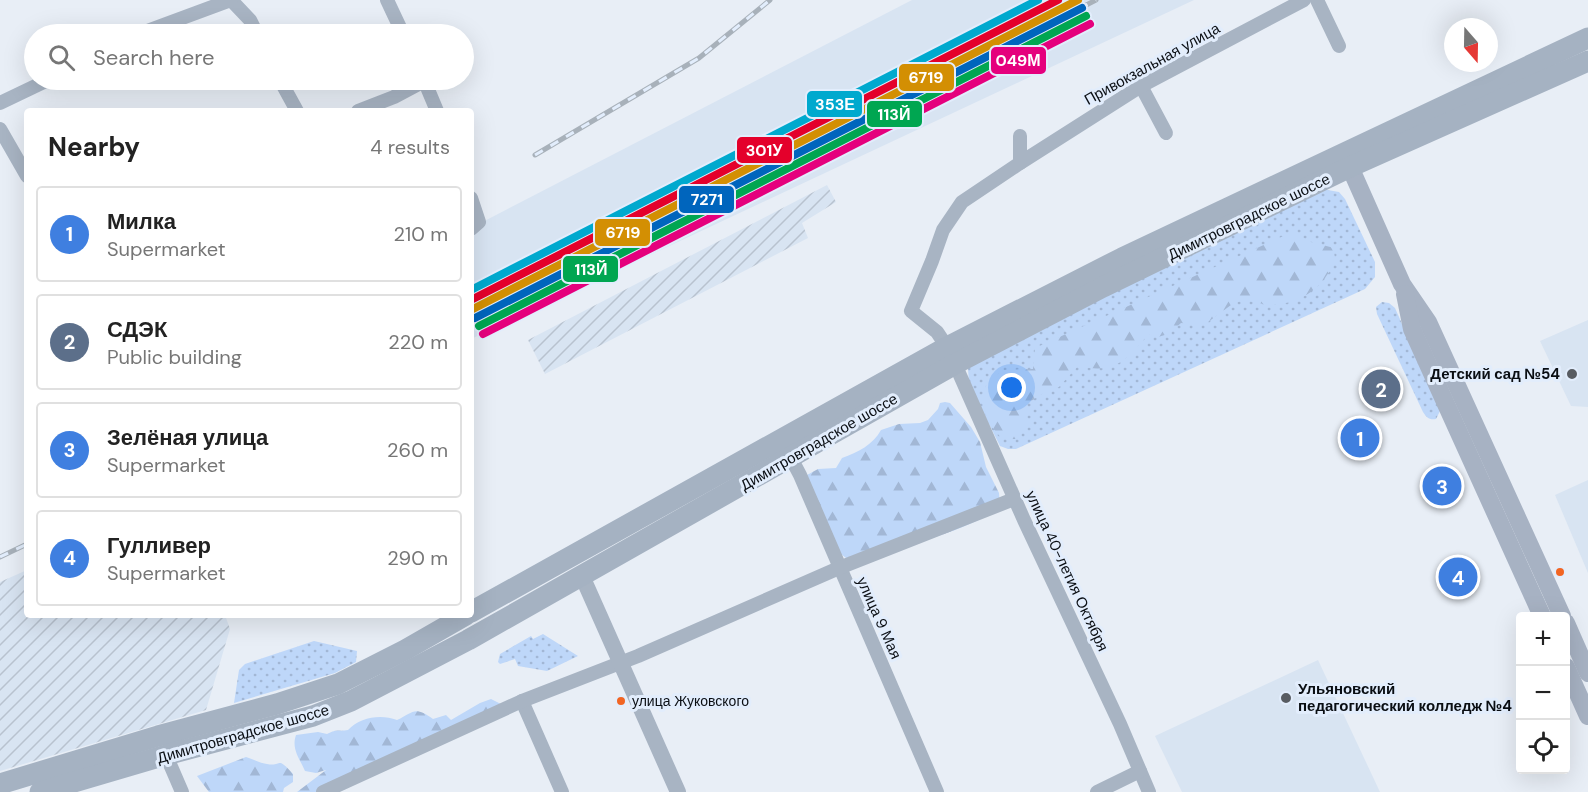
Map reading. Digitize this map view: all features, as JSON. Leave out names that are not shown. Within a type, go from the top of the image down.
[{"type":"highway","name":"Димитровградское шоссе","points":[[474,610],[946,348],[1104,287],[1588,38]]},
{"type":"highway","name":"Димитровградское шоссе","points":[[1347,160],[1588,61]]},
{"type":"highway","name":"Димитровградское шоссе","points":[[40,792],[166,755],[313,716],[334,709],[409,673],[790,458],[946,348]]},
{"type":"highway","points":[[572,556],[582,576]]},
{"type":"highway","name":"Димитровградское шоссе","points":[[0,784],[158,736],[277,704],[338,684],[461,618]]},
{"type":"main road","points":[[1347,160],[1402,284],[1428,322],[1560,612]]},
{"type":"main road","points":[[1402,284],[1412,329],[1540,612]]},
{"type":"main road","points":[[1570,633],[1588,673]]},
{"type":"main road","points":[[1570,676],[1588,714]]},
{"type":"street","points":[[166,24],[231,0],[252,24]]},
{"type":"street","points":[[387,0],[398,24]]},
{"type":"street","name":"Привокзальная улица","points":[[946,348],[911,311],[943,230],[962,202],[1113,102],[1304,0]]},
{"type":"street","points":[[1317,0],[1339,46]]},
{"type":"street","points":[[1141,86],[1166,133]]},
{"type":"street","points":[[0,103],[27,90]]},
{"type":"street","points":[[285,90],[295,108]]},
{"type":"street","points":[[366,108],[406,90]]},
{"type":"street","points":[[428,90],[436,108]]},
{"type":"street","points":[[0,129],[24,171]]},
{"type":"street","points":[[1020,135],[1020,163]]},
{"type":"street","points":[[474,207],[479,222],[474,226]]},
{"type":"street","name":"улица 40-летия Октября","points":[[946,348],[1120,724],[1149,792]]},
{"type":"street","name":"улица 9 Мая","points":[[790,458],[800,475],[937,792]]},
{"type":"street","points":[[323,792],[522,701],[621,663],[839,568],[1014,499]]},
{"type":"street","points":[[582,576],[678,792]]},
{"type":"street","points":[[522,701],[562,792]]},
{"type":"street","points":[[166,755],[182,792]]},
{"type":"street","points":[[1097,792],[1140,771]]},
{"type":"shaded area","points":[[912,0],[1194,0],[474,338],[474,226]]},
{"type":"shaded area","points":[[827,185],[836,202],[802,223],[808,238],[545,374],[528,340]]},
{"type":"shaded area","name":"Детский сад №54","points":[[1588,320],[1588,407],[1571,406],[1540,341]]},
{"type":"shaded area","points":[[1588,480],[1588,573],[1555,495]]},
{"type":"shaded area","points":[[24,571],[24,618],[226,618],[230,629],[206,710],[0,771],[0,582]]},
{"type":"shaded area","name":"Ульяновский педагогический колледж №4","points":[[1318,660],[1380,792],[1182,792],[1155,736]]},
{"type":"green space","points":[[1322,189],[1339,192],[1345,199],[1375,262],[1375,277],[1365,289],[1016,449],[1000,446],[969,384],[968,368],[974,362]]},
{"type":"green space","points":[[1288,234],[1296,234],[1311,242],[1334,248],[1333,266],[1309,294],[1278,304],[1256,303],[1245,299],[1231,305],[1204,325],[1181,323],[1168,334],[1158,337],[1151,334],[1147,336],[1132,353],[1118,364],[1101,368],[1078,366],[1059,387],[1040,395],[1027,404],[1026,426],[1016,439],[1002,439],[987,421],[982,396],[988,380],[1004,370],[1033,369],[1035,348]]},
{"type":"green space","points":[[1382,302],[1389,303],[1395,308],[1438,405],[1440,411],[1436,419],[1428,418],[1423,412],[1377,314],[1376,307]]},
{"type":"green space","points":[[940,403],[950,403],[971,427],[980,442],[986,467],[999,493],[1000,505],[973,523],[953,531],[851,562],[836,550],[807,475],[818,469],[836,468],[842,458],[874,440],[881,430],[899,424],[920,423],[928,420],[938,409]]},
{"type":"green space","points":[[543,634],[578,656],[547,671],[518,666],[515,659],[500,664],[498,662],[500,654],[531,636],[533,639]]},
{"type":"green space","points":[[314,641],[357,651],[356,662],[335,673],[234,703],[239,670],[245,664]]},
{"type":"green space","points":[[491,699],[501,704],[324,792],[297,792],[326,770],[316,773],[305,771],[295,749],[296,735],[318,732],[327,734],[348,730],[358,722],[371,718],[397,720],[417,711],[433,719],[446,715],[451,720]]},
{"type":"green space","points":[[246,757],[272,765],[282,763],[293,774],[293,782],[284,788],[283,792],[209,792],[197,776]]},
{"type":"railway","points":[[535,155],[699,58],[770,0]]},
{"type":"railway","points":[[474,319],[1096,0]]},
{"type":"railway","points":[[0,557],[24,545]]},
{"type":"transit line","name":"353Е","points":[[474,288],[1038,0]]},
{"type":"transit line","name":"301У","points":[[474,298],[1058,0]]},
{"type":"transit line","name":"6719","points":[[474,308],[1078,0]]},
{"type":"transit line","name":"7271","points":[[475,318],[1082,8]]},
{"type":"transit line","name":"113Й","points":[[479,326],[1086,16]]},
{"type":"transit line","name":"049М","points":[[483,334],[1090,24]]},
{"type":"place","name":"Детский сад №54","points":[[1572,374]]},
{"type":"place","name":"СДЭК","points":[[1381,389]]},
{"type":"place","name":"Милка","points":[[1360,438]]},
{"type":"place","name":"Зелёная улица","points":[[1442,486]]},
{"type":"place","name":"Гулливер","points":[[1458,577]]},
{"type":"place","name":"Ульяновский педагогический колледж №4","points":[[1286,698]]},
{"type":"place","name":"улица Жуковского","points":[[621,701]]}]
